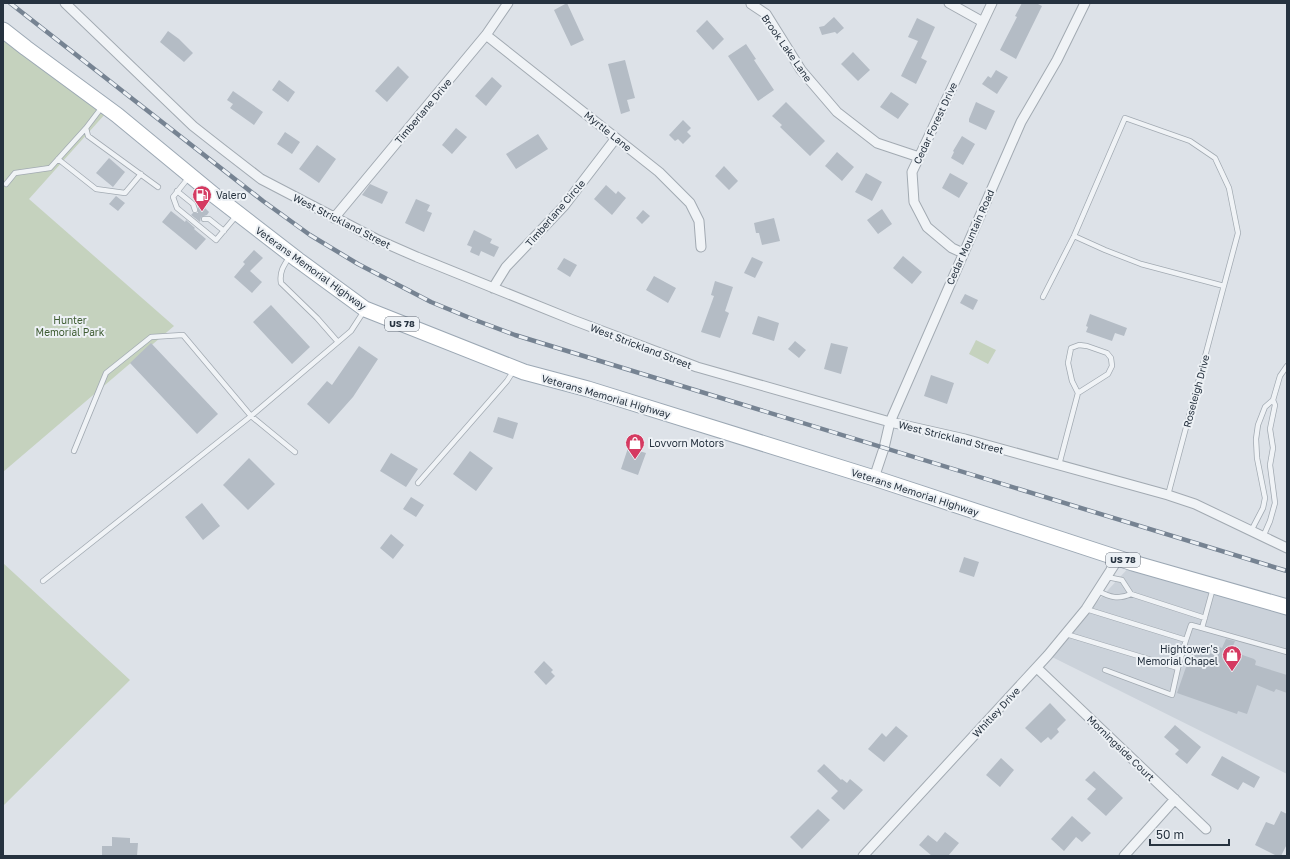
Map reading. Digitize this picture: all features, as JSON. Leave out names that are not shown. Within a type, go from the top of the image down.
[{"type":"main road","name":"Veterans Memorial Highway","points":[[3,30],[104,106],[291,255],[365,309],[515,369],[874,478],[1118,558],[1287,607]]},
{"type":"street","name":"West Strickland Street","points":[[65,3],[193,126],[221,148],[262,179],[376,239],[493,288],[696,367],[890,422],[966,439],[1168,495],[1195,504],[1287,548]]},
{"type":"street","name":"Timberlane Drive","points":[[334,218],[486,35],[508,3]]},
{"type":"street","points":[[949,3],[983,22]]},
{"type":"street","name":"Cedar Forest Drive","points":[[963,252],[952,248],[927,227],[914,202],[912,172],[992,3]]},
{"type":"street","name":"Cedar Mountain Road","points":[[874,478],[884,448],[890,422],[963,252],[1021,122],[1057,60],[1085,3]]},
{"type":"street","name":"Brook Lake Lane","points":[[751,4],[766,14],[801,70],[837,112],[877,143],[919,157]]},
{"type":"street","name":"Myrtle Lane","points":[[486,35],[659,172],[690,203],[699,221],[701,247]]},
{"type":"street","name":"Timberlane Circle","points":[[493,288],[506,268],[564,206],[616,138]]},
{"type":"street","name":"Whitley Drive","points":[[863,856],[1037,668],[1086,609],[1118,558]]},
{"type":"street","name":"Morningside Court","points":[[1037,668],[1206,829]]},
{"type":"street","points":[[1124,856],[1175,799]]},
{"type":"lane","points":[[6,184],[15,172],[50,168],[104,106]]},
{"type":"lane","name":"Roseleigh Drive","points":[[1074,236],[1125,118],[1190,141],[1215,158],[1229,188],[1238,233],[1168,495]]},
{"type":"lane","points":[[86,128],[88,136],[158,187]]},
{"type":"lane","points":[[58,159],[96,189],[125,193],[141,174]]},
{"type":"lane","points":[[190,176],[173,196],[177,208],[216,240],[238,214]]},
{"type":"lane","points":[[177,191],[193,204],[200,206]]},
{"type":"lane","points":[[193,204],[195,210]]},
{"type":"lane","points":[[208,214],[209,219]]},
{"type":"lane","points":[[204,218],[209,219],[224,231]]},
{"type":"lane","points":[[1043,297],[1074,236],[1142,264],[1224,286]]},
{"type":"lane","points":[[291,255],[283,266],[280,276],[281,283],[317,318],[338,342]]},
{"type":"lane","points":[[43,581],[251,416],[351,331],[365,309]]},
{"type":"lane","points":[[74,451],[106,373],[151,336],[183,335],[251,416],[295,452]]},
{"type":"lane","points":[[1059,466],[1078,393],[1072,381],[1068,364],[1071,348],[1079,345],[1087,346],[1107,353],[1111,358],[1112,366],[1108,374],[1078,393]]},
{"type":"lane","points":[[1251,531],[1263,508],[1264,498],[1257,458],[1256,439],[1258,425],[1265,408],[1273,400],[1280,376],[1287,366]]},
{"type":"lane","points":[[418,483],[515,369]]},
{"type":"lane","points":[[1263,537],[1270,521],[1275,503],[1270,466],[1273,448],[1270,429],[1275,405],[1273,400]]},
{"type":"lane","points":[[1107,577],[1122,580],[1131,594],[1205,618]]},
{"type":"lane","points":[[1202,628],[1214,586]]},
{"type":"lane","points":[[1098,591],[1116,599],[1124,598],[1131,594]]},
{"type":"lane","points":[[1086,609],[1186,640]]},
{"type":"lane","points":[[1105,670],[1172,695],[1178,668],[1191,625],[1287,652]]},
{"type":"lane","points":[[1066,634],[1178,668]]},
{"type":"shaded area","points":[[1133,563],[1287,607],[1287,774],[1048,655]]},
{"type":"green space","name":"Hunter Memorial Park","points":[[3,35],[106,113],[29,199],[174,326],[3,472]]},
{"type":"green space","points":[[976,340],[996,350],[988,364],[969,354]]},
{"type":"green space","points":[[3,563],[130,680],[3,806]]},
{"type":"building","points":[[567,3],[584,40],[571,46],[554,10]]},
{"type":"building","points":[[1022,3],[1036,3],[1042,6],[1016,59],[1000,50],[1017,17],[1015,16]]},
{"type":"building","points":[[834,17],[844,28],[837,34],[835,32],[822,35],[819,27],[824,26]]},
{"type":"building","points":[[917,18],[935,27],[921,58],[927,61],[916,84],[901,76],[918,41],[908,37]]},
{"type":"building","points":[[707,20],[724,39],[713,50],[696,31]]},
{"type":"building","points":[[168,31],[179,39],[193,53],[184,62],[160,42]]},
{"type":"building","points":[[746,44],[756,59],[754,60],[774,90],[758,101],[728,56]]},
{"type":"building","points":[[853,52],[870,70],[858,81],[841,64]]},
{"type":"building","points":[[625,60],[635,98],[627,100],[630,111],[621,114],[608,64]]},
{"type":"building","points":[[398,66],[409,77],[387,102],[375,91]]},
{"type":"building","points":[[996,70],[1008,77],[997,94],[982,84],[988,76],[991,78]]},
{"type":"building","points":[[492,77],[502,86],[486,106],[475,96]]},
{"type":"building","points":[[279,80],[295,92],[288,102],[272,90]]},
{"type":"building","points":[[233,91],[263,112],[254,125],[230,108],[233,104],[227,100]]},
{"type":"building","points":[[891,92],[909,104],[898,119],[880,107]]},
{"type":"building","points":[[786,102],[825,141],[810,156],[780,127],[782,125],[772,116]]},
{"type":"building","points":[[976,102],[995,111],[986,130],[969,122]]},
{"type":"building","points":[[683,120],[691,128],[687,132],[691,136],[683,144],[678,139],[675,141],[669,135]]},
{"type":"building","points":[[456,128],[467,137],[452,154],[442,145]]},
{"type":"building","points":[[285,132],[300,142],[292,154],[277,144]]},
{"type":"building","points":[[538,134],[548,149],[516,169],[506,154]]},
{"type":"building","points":[[962,136],[975,144],[963,165],[951,158],[954,152],[953,151]]},
{"type":"building","points":[[317,145],[336,159],[319,183],[299,169]]},
{"type":"building","points":[[837,152],[854,167],[842,181],[825,166]]},
{"type":"building","points":[[109,158],[125,172],[113,187],[96,173]]},
{"type":"building","points":[[724,166],[738,181],[729,190],[715,176]]},
{"type":"building","points":[[866,173],[882,182],[872,201],[855,192]]},
{"type":"building","points":[[950,173],[968,183],[959,198],[942,188]]},
{"type":"building","points":[[370,184],[388,192],[382,204],[362,195]]},
{"type":"building","points":[[606,185],[616,194],[618,191],[626,198],[612,215],[594,199]]},
{"type":"building","points":[[116,196],[125,203],[118,211],[109,204]]},
{"type":"building","points":[[416,199],[430,205],[427,211],[432,213],[424,232],[405,223]]},
{"type":"building","name":"Valero","points":[[201,204],[209,212],[207,215],[201,217],[200,222],[191,215],[193,213],[198,213],[198,207]]},
{"type":"building","points":[[882,209],[892,224],[878,234],[867,220]]},
{"type":"building","points":[[643,210],[650,216],[642,224],[636,218]]},
{"type":"building","points":[[171,211],[185,222],[186,220],[206,239],[196,250],[162,222]]},
{"type":"building","points":[[774,218],[780,241],[762,245],[759,233],[756,233],[754,223]]},
{"type":"building","points":[[474,230],[492,239],[490,243],[499,247],[494,257],[481,251],[479,256],[470,252],[472,247],[467,245]]},
{"type":"building","points":[[254,250],[263,258],[250,271],[262,282],[252,293],[234,277],[245,264],[243,262]]},
{"type":"building","points":[[903,256],[922,272],[912,284],[893,268]]},
{"type":"building","points":[[752,257],[763,262],[755,278],[744,273]]},
{"type":"building","points":[[564,258],[577,265],[570,277],[557,269]]},
{"type":"building","points":[[654,276],[676,288],[668,303],[646,290]]},
{"type":"building","points":[[715,281],[733,287],[725,311],[729,313],[720,338],[701,332],[714,296],[711,295]]},
{"type":"building","points":[[965,294],[978,300],[973,310],[960,303]]},
{"type":"building","points":[[271,305],[310,347],[292,364],[253,322]]},
{"type":"building","points":[[1090,314],[1127,328],[1124,336],[1115,333],[1112,341],[1086,332],[1088,327],[1086,326]]},
{"type":"building","points":[[758,316],[779,323],[774,341],[752,334]]},
{"type":"building","points":[[795,341],[806,350],[799,358],[788,349]]},
{"type":"building","points":[[151,343],[218,414],[197,434],[130,363]]},
{"type":"building","points":[[831,343],[848,347],[841,374],[824,369]]},
{"type":"building","points":[[359,346],[378,359],[353,397],[329,424],[307,404],[327,381],[332,385]]},
{"type":"building","points":[[931,375],[954,383],[947,404],[924,396]]},
{"type":"building","points":[[498,417],[518,423],[513,439],[493,432]]},
{"type":"building","points":[[628,448],[646,453],[638,475],[621,469]]},
{"type":"building","points":[[470,451],[493,468],[476,491],[453,474]]},
{"type":"building","points":[[391,453],[418,469],[406,487],[380,471]]},
{"type":"building","points":[[249,458],[275,484],[248,510],[223,485]]},
{"type":"building","points":[[411,497],[424,505],[416,517],[403,509]]},
{"type":"building","points":[[202,503],[220,526],[203,540],[185,517]]},
{"type":"building","points":[[391,534],[404,545],[393,559],[380,548]]},
{"type":"building","points":[[964,557],[979,562],[974,577],[959,572]]},
{"type":"building","points":[[1226,639],[1235,641],[1231,651],[1254,659],[1256,661],[1255,665],[1287,675],[1287,693],[1276,689],[1274,692],[1257,685],[1247,714],[1238,711],[1237,714],[1177,693],[1193,647],[1212,654],[1215,645],[1222,648]]},
{"type":"building","points":[[544,661],[553,670],[551,672],[555,676],[546,685],[534,672]]},
{"type":"building","points":[[1050,703],[1066,720],[1057,729],[1059,732],[1051,740],[1048,737],[1041,743],[1025,728]]},
{"type":"building","points":[[1175,725],[1201,747],[1187,764],[1175,754],[1179,750],[1164,737]]},
{"type":"building","points":[[896,726],[908,736],[884,762],[868,749],[882,733],[886,737]]},
{"type":"building","points":[[1222,756],[1260,777],[1254,788],[1243,782],[1238,790],[1211,775]]},
{"type":"building","points":[[1001,758],[1014,770],[1000,787],[986,775]]},
{"type":"building","points":[[824,764],[841,780],[842,779],[847,783],[850,779],[863,790],[844,810],[831,798],[838,791],[817,771]]},
{"type":"building","points":[[1094,771],[1123,798],[1106,816],[1087,799],[1096,789],[1085,780]]},
{"type":"building","points":[[818,809],[830,820],[802,849],[790,837]]},
{"type":"building","points":[[1281,811],[1287,814],[1287,844],[1281,856],[1277,856],[1255,845],[1266,822],[1274,825]]},
{"type":"building","points":[[1072,816],[1091,833],[1082,842],[1076,837],[1064,851],[1051,839]]},
{"type":"building","points":[[945,832],[959,843],[948,856],[932,856],[919,845],[928,835],[937,842]]},
{"type":"building","points":[[112,837],[130,838],[130,843],[138,843],[137,856],[102,856],[102,846],[112,846]]},
{"type":"railway","points":[[10,3],[263,201],[310,235],[358,264],[431,302],[515,335],[1287,571]]},
{"type":"place","name":"Valero","points":[[202,212]]},
{"type":"place","name":"Lovvorn Motors","points":[[635,460]]},
{"type":"place","name":"Hightower's Memorial Chapel","points":[[1232,672]]}]
